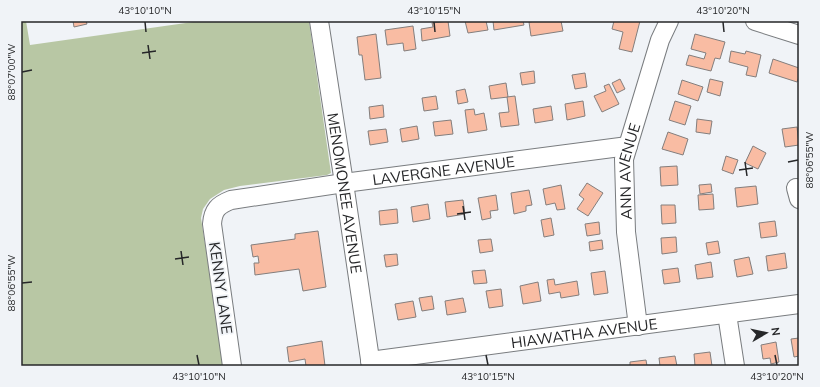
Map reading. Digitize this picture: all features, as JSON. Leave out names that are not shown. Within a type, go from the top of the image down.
[{"type":"street","name":"MENOMONEE AVENUE","points":[[318,21],[344,183],[370,363]]},
{"type":"street","name":"ANN AVENUE","points":[[638,326],[626,232],[624,159],[660,40],[668,21]]},
{"type":"street","points":[[755,21],[799,35]]},
{"type":"street","name":"LAVERGNE AVENUE","points":[[215,210],[221,203],[231,200],[344,183],[628,146]]},
{"type":"street","name":"KENNY LANE","points":[[215,210],[212,216],[212,224],[232,366]]},
{"type":"street","name":"HIAWATHA AVENUE","points":[[370,363],[799,304]]},
{"type":"street","points":[[727,314],[735,366]]},
{"type":"green space","points":[[21,21],[26,21],[30,45],[200,21],[309,21],[331,173],[327,175],[240,186],[224,190],[210,199],[203,209],[201,218],[224,366],[21,366]]},
{"type":"building","points":[[73,21],[86,21],[87,24],[74,27]]},
{"type":"building","points":[[448,21],[450,36],[422,41],[421,29],[433,27],[432,23]]},
{"type":"building","points":[[465,21],[486,21],[488,30],[468,33]]},
{"type":"building","points":[[493,21],[523,21],[524,25],[494,30]]},
{"type":"building","points":[[561,21],[563,31],[531,36],[529,22]]},
{"type":"building","points":[[614,21],[640,21],[632,52],[619,49],[623,32],[612,29]]},
{"type":"building","points":[[413,26],[416,49],[404,51],[403,43],[387,45],[385,30]]},
{"type":"building","points":[[376,34],[381,78],[365,80],[362,55],[359,55],[357,37]]},
{"type":"building","points":[[695,34],[725,42],[720,59],[715,58],[711,71],[686,65],[689,55],[704,59],[706,53],[691,49]]},
{"type":"building","points":[[731,51],[745,54],[746,51],[761,55],[756,77],[746,75],[748,67],[729,62]]},
{"type":"building","points":[[773,59],[799,68],[799,77],[797,82],[769,73]]},
{"type":"building","points":[[534,71],[535,83],[522,85],[520,73]]},
{"type":"building","points":[[585,73],[587,87],[575,89],[572,75]]},
{"type":"building","points":[[620,79],[625,89],[617,93],[612,83]]},
{"type":"building","points":[[710,79],[723,82],[720,96],[707,92]]},
{"type":"building","points":[[682,80],[703,87],[698,101],[678,94]]},
{"type":"building","points":[[506,83],[508,97],[491,99],[489,86]]},
{"type":"building","points":[[609,84],[619,104],[602,112],[594,96],[606,91],[604,86]]},
{"type":"building","points":[[465,89],[468,102],[458,104],[456,91]]},
{"type":"building","points":[[436,96],[438,109],[424,111],[422,98]]},
{"type":"building","points":[[515,96],[519,125],[501,127],[499,113],[509,112],[507,97]]},
{"type":"building","points":[[583,101],[585,116],[567,120],[565,104]]},
{"type":"building","points":[[675,101],[691,106],[685,125],[669,120]]},
{"type":"building","points":[[383,105],[384,117],[370,119],[369,107]]},
{"type":"building","points":[[551,106],[553,120],[535,123],[533,109]]},
{"type":"building","points":[[474,109],[475,115],[484,113],[487,130],[468,133],[465,110]]},
{"type":"building","points":[[697,119],[712,121],[710,134],[696,132]]},
{"type":"building","points":[[451,120],[453,134],[435,136],[433,122]]},
{"type":"building","points":[[417,126],[419,139],[402,142],[400,129]]},
{"type":"building","points":[[797,127],[799,145],[785,147],[782,129]]},
{"type":"building","points":[[386,129],[388,142],[370,145],[368,131]]},
{"type":"building","points":[[668,132],[688,139],[683,155],[662,149]]},
{"type":"building","points":[[753,146],[766,153],[758,169],[745,163]]},
{"type":"building","points":[[726,156],[738,160],[733,174],[722,170]]},
{"type":"building","points":[[677,166],[678,185],[661,186],[660,167]]},
{"type":"building","points":[[587,183],[603,193],[588,216],[577,209],[584,199],[579,195]]},
{"type":"building","points":[[711,184],[712,192],[700,194],[699,185]]},
{"type":"building","points":[[561,185],[565,209],[557,210],[555,203],[546,205],[543,189]]},
{"type":"building","points":[[756,186],[758,204],[737,207],[735,188]]},
{"type":"building","points":[[529,190],[532,205],[526,206],[526,211],[514,214],[511,193]]},
{"type":"building","points":[[713,194],[714,209],[699,210],[698,195]]},
{"type":"building","points":[[496,195],[498,210],[490,211],[491,218],[482,220],[478,198]]},
{"type":"building","points":[[463,200],[465,214],[447,217],[445,202]]},
{"type":"building","points":[[428,204],[430,219],[413,222],[411,207]]},
{"type":"building","points":[[661,205],[675,205],[676,223],[662,224]]},
{"type":"building","points":[[397,209],[398,223],[380,225],[379,211]]},
{"type":"building","points":[[551,218],[554,235],[544,237],[541,220]]},
{"type":"building","points":[[775,221],[777,236],[761,238],[759,223]]},
{"type":"building","points":[[599,222],[600,234],[587,236],[585,224]]},
{"type":"building","points":[[318,231],[326,287],[303,291],[299,269],[255,275],[254,263],[259,263],[258,256],[253,257],[251,245],[295,239],[295,234]]},
{"type":"building","points":[[676,237],[677,252],[662,254],[661,238]]},
{"type":"building","points":[[491,239],[493,251],[480,253],[478,240]]},
{"type":"building","points":[[602,240],[603,249],[590,251],[589,242]]},
{"type":"building","points":[[718,241],[720,253],[708,255],[706,243]]},
{"type":"building","points":[[785,253],[787,268],[768,271],[766,256]]},
{"type":"building","points":[[397,254],[398,265],[386,267],[384,255]]},
{"type":"building","points":[[749,257],[753,274],[737,277],[734,260]]},
{"type":"building","points":[[711,262],[713,277],[697,279],[695,265]]},
{"type":"building","points":[[678,268],[680,282],[664,284],[662,270]]},
{"type":"building","points":[[485,270],[487,283],[474,284],[472,271]]},
{"type":"building","points":[[605,271],[608,293],[594,295],[591,273]]},
{"type":"building","points":[[554,279],[555,285],[577,281],[579,295],[561,298],[560,292],[549,294],[547,280]]},
{"type":"building","points":[[538,282],[541,301],[523,304],[520,286]]},
{"type":"building","points":[[501,289],[503,306],[489,308],[486,291]]},
{"type":"building","points":[[432,296],[434,309],[422,311],[419,298]]},
{"type":"building","points":[[463,298],[466,312],[447,315],[445,301]]},
{"type":"building","points":[[413,301],[416,317],[398,320],[395,304]]},
{"type":"building","points":[[799,338],[799,356],[794,357],[791,339]]},
{"type":"building","points":[[322,341],[325,366],[306,366],[305,359],[289,362],[287,347]]},
{"type":"building","points":[[776,342],[779,362],[771,364],[770,358],[763,359],[761,345]]},
{"type":"building","points":[[710,352],[712,366],[695,366],[694,354]]},
{"type":"building","points":[[675,356],[677,366],[660,366],[659,358]]},
{"type":"building","points":[[646,360],[647,366],[630,366],[630,362]]}]
